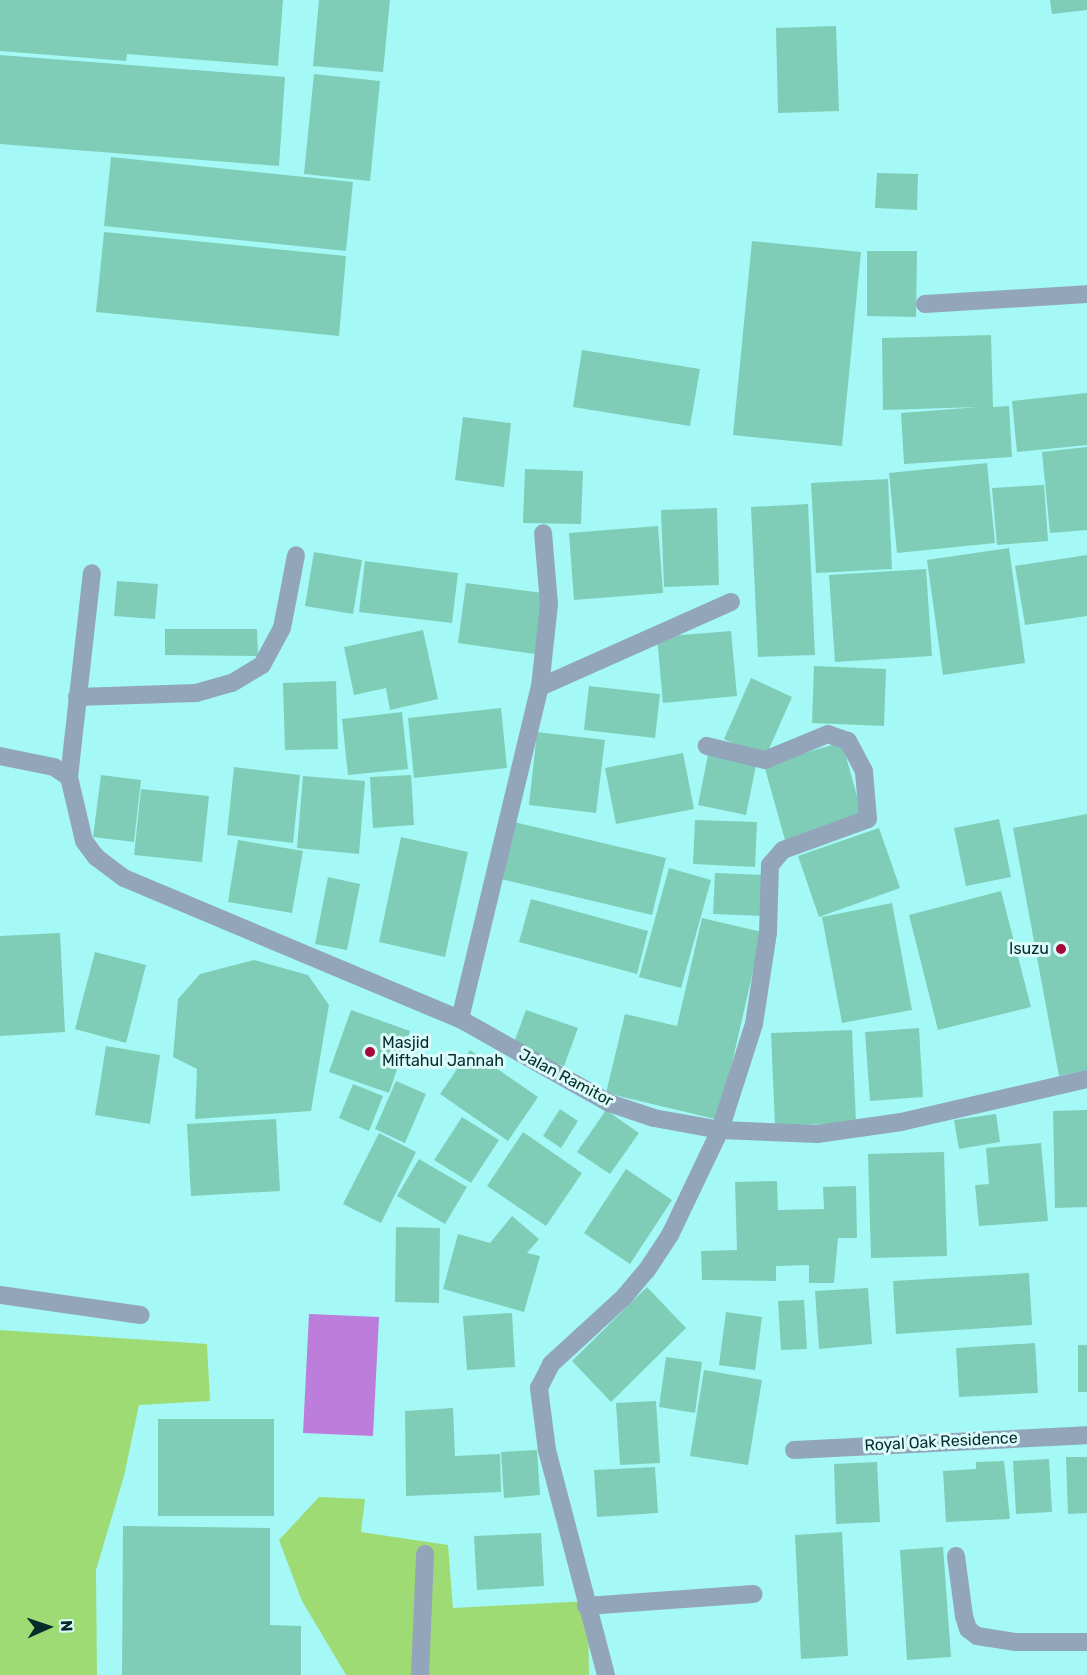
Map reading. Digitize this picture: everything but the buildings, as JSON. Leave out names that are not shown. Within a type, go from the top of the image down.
[{"type":"street","points":[[925,304],[1087,294]]},
{"type":"street","points":[[460,1019],[540,687],[549,604],[543,533]]},
{"type":"street","points":[[77,697],[196,693],[232,683],[262,665],[282,628],[296,555]]},
{"type":"street","name":"Jalan Ramitor","points":[[92,573],[69,777],[84,841],[96,857],[124,879],[460,1019],[609,1103],[654,1118],[720,1130],[781,1135],[854,1130],[1087,1079]]},
{"type":"street","points":[[540,687],[731,602]]},
{"type":"street","points":[[606,1675],[586,1606],[540,1420],[539,1388],[551,1364],[617,1304],[647,1270],[670,1235],[720,1130],[754,1024],[768,933],[770,865],[783,850],[868,819],[864,771],[848,741],[828,734],[765,760],[707,746]]},
{"type":"street","points":[[0,756],[54,767],[69,777]]},
{"type":"street","points":[[0,1295],[141,1315]]},
{"type":"street","name":"Royal Oak Residence","points":[[794,1450],[1087,1435]]},
{"type":"street","points":[[420,1675],[424,1554]]},
{"type":"street","points":[[956,1556],[964,1616],[968,1629],[977,1636],[1015,1642],[1087,1642]]},
{"type":"street","points":[[586,1606],[754,1594]]},
{"type":"green space","points":[[0,1330],[207,1344],[210,1401],[139,1405],[124,1476],[96,1570],[97,1675],[0,1675]]},
{"type":"green space","points":[[319,1497],[365,1499],[361,1532],[448,1545],[453,1608],[588,1601],[589,1675],[346,1675],[302,1601],[279,1540]]},
{"type":"shaded area","points":[[309,1314],[379,1317],[373,1436],[303,1433]]},
{"type":"place","name":"Isuzu","points":[[1061,949]]},
{"type":"place","name":"Masjid Miftahul Jannah","points":[[370,1052]]}]
